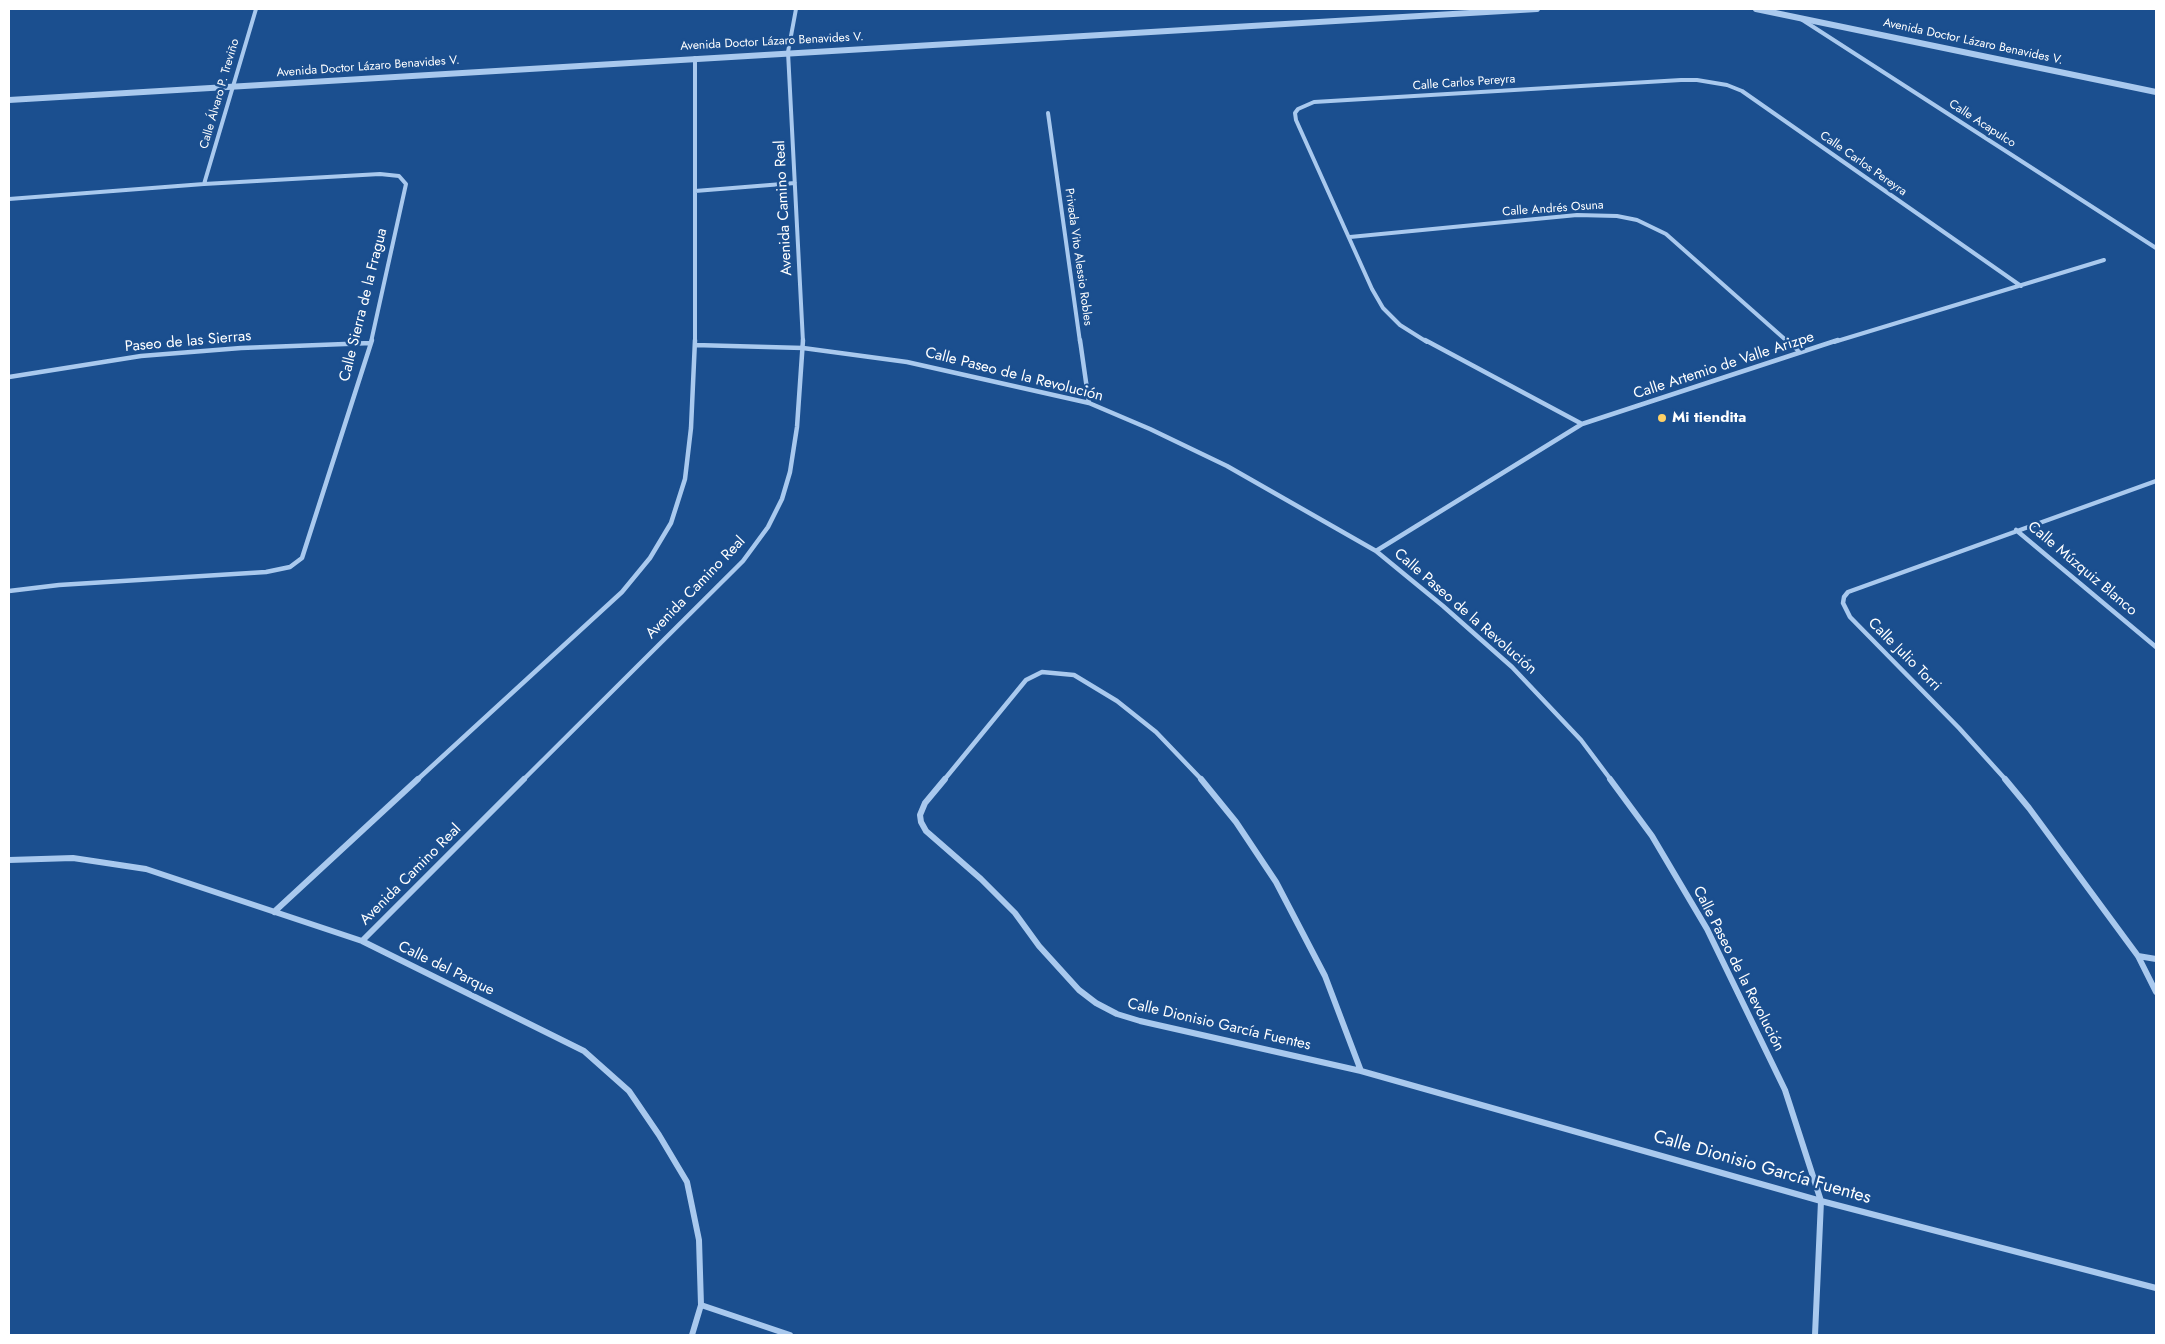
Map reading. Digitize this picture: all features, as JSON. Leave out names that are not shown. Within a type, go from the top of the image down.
[{"type":"street","name":"Calle Álvaro P. Treviño","points":[[204,184],[256,9]]},
{"type":"street","name":"Avenida Camino Real","points":[[362,941],[744,561],[768,527],[782,499],[790,472],[797,427],[803,348],[788,52],[796,9]]},
{"type":"street","name":"Avenida Doctor Lázaro Benavides V.","points":[[9,100],[788,52],[1537,9]]},
{"type":"street","name":"Avenida Doctor Lázaro Benavides V.","points":[[1756,9],[2156,92]]},
{"type":"street","name":"Calle Acapulco","points":[[1796,16],[2156,248]]},
{"type":"street","points":[[274,912],[622,592],[650,558],[671,522],[685,479],[691,428],[695,345],[695,58]]},
{"type":"street","name":"Calle Carlos Pereyra","points":[[1582,424],[1422,339],[1400,324],[1383,308],[1372,289],[1350,236],[1296,120],[1295,113],[1304,104],[1697,80],[1727,85],[1742,91],[2021,286]]},
{"type":"street","name":"Privada Vito Alessio Robles","points":[[1048,113],[1089,403]]},
{"type":"street","name":"Calle Sierra de la Fragua","points":[[9,199],[204,184],[380,174],[399,176],[406,184],[371,343],[305,553],[297,564],[280,571],[59,585],[9,591]]},
{"type":"street","points":[[695,191],[795,183]]},
{"type":"street","name":"Calle Andrés Osuna","points":[[1350,236],[1577,215],[1618,216],[1637,220],[1666,234],[1800,352]]},
{"type":"street","name":"Calle Artemio de Valle Arizpe","points":[[1376,551],[1582,424],[1800,352],[2104,260]]},
{"type":"street","name":"Paseo de las Sierras","points":[[9,377],[141,356],[241,348],[371,343]]},
{"type":"street","name":"Calle Paseo de la Revolución","points":[[695,345],[803,348],[907,362],[1089,403],[1150,429],[1227,466],[1376,551],[1443,606],[1512,667],[1581,740],[1652,836],[1708,929],[1785,1090],[1821,1201],[1815,1335]]},
{"type":"street","name":"Calle Julio Torri","points":[[2156,481],[1848,592],[1844,597],[1845,609],[1850,617],[1996,768],[2029,808],[2138,956],[2156,992]]},
{"type":"street","name":"Calle Múzquiz Blanco","points":[[2016,530],[2156,647]]},
{"type":"street","name":"Calle Dionisio García Fuentes","points":[[1361,1070],[1325,976],[1276,882],[1236,822],[1189,765],[1156,732],[1118,701],[1074,675],[1042,672],[1026,680],[925,803],[920,815],[921,822],[926,831],[981,879],[1008,906],[1039,946],[1079,990],[1096,1003],[1117,1014],[1140,1021],[1361,1070],[1821,1201],[2156,1288]]},
{"type":"street","name":"Calle del Parque","points":[[9,860],[73,858],[146,869],[362,941],[584,1051],[629,1091],[660,1135],[687,1182],[699,1240],[701,1305],[692,1335]]},
{"type":"street","points":[[2138,956],[2156,959]]},
{"type":"street","points":[[701,1305],[790,1335]]},
{"type":"place","name":"Mi tiendita","points":[[1662,418]]}]
